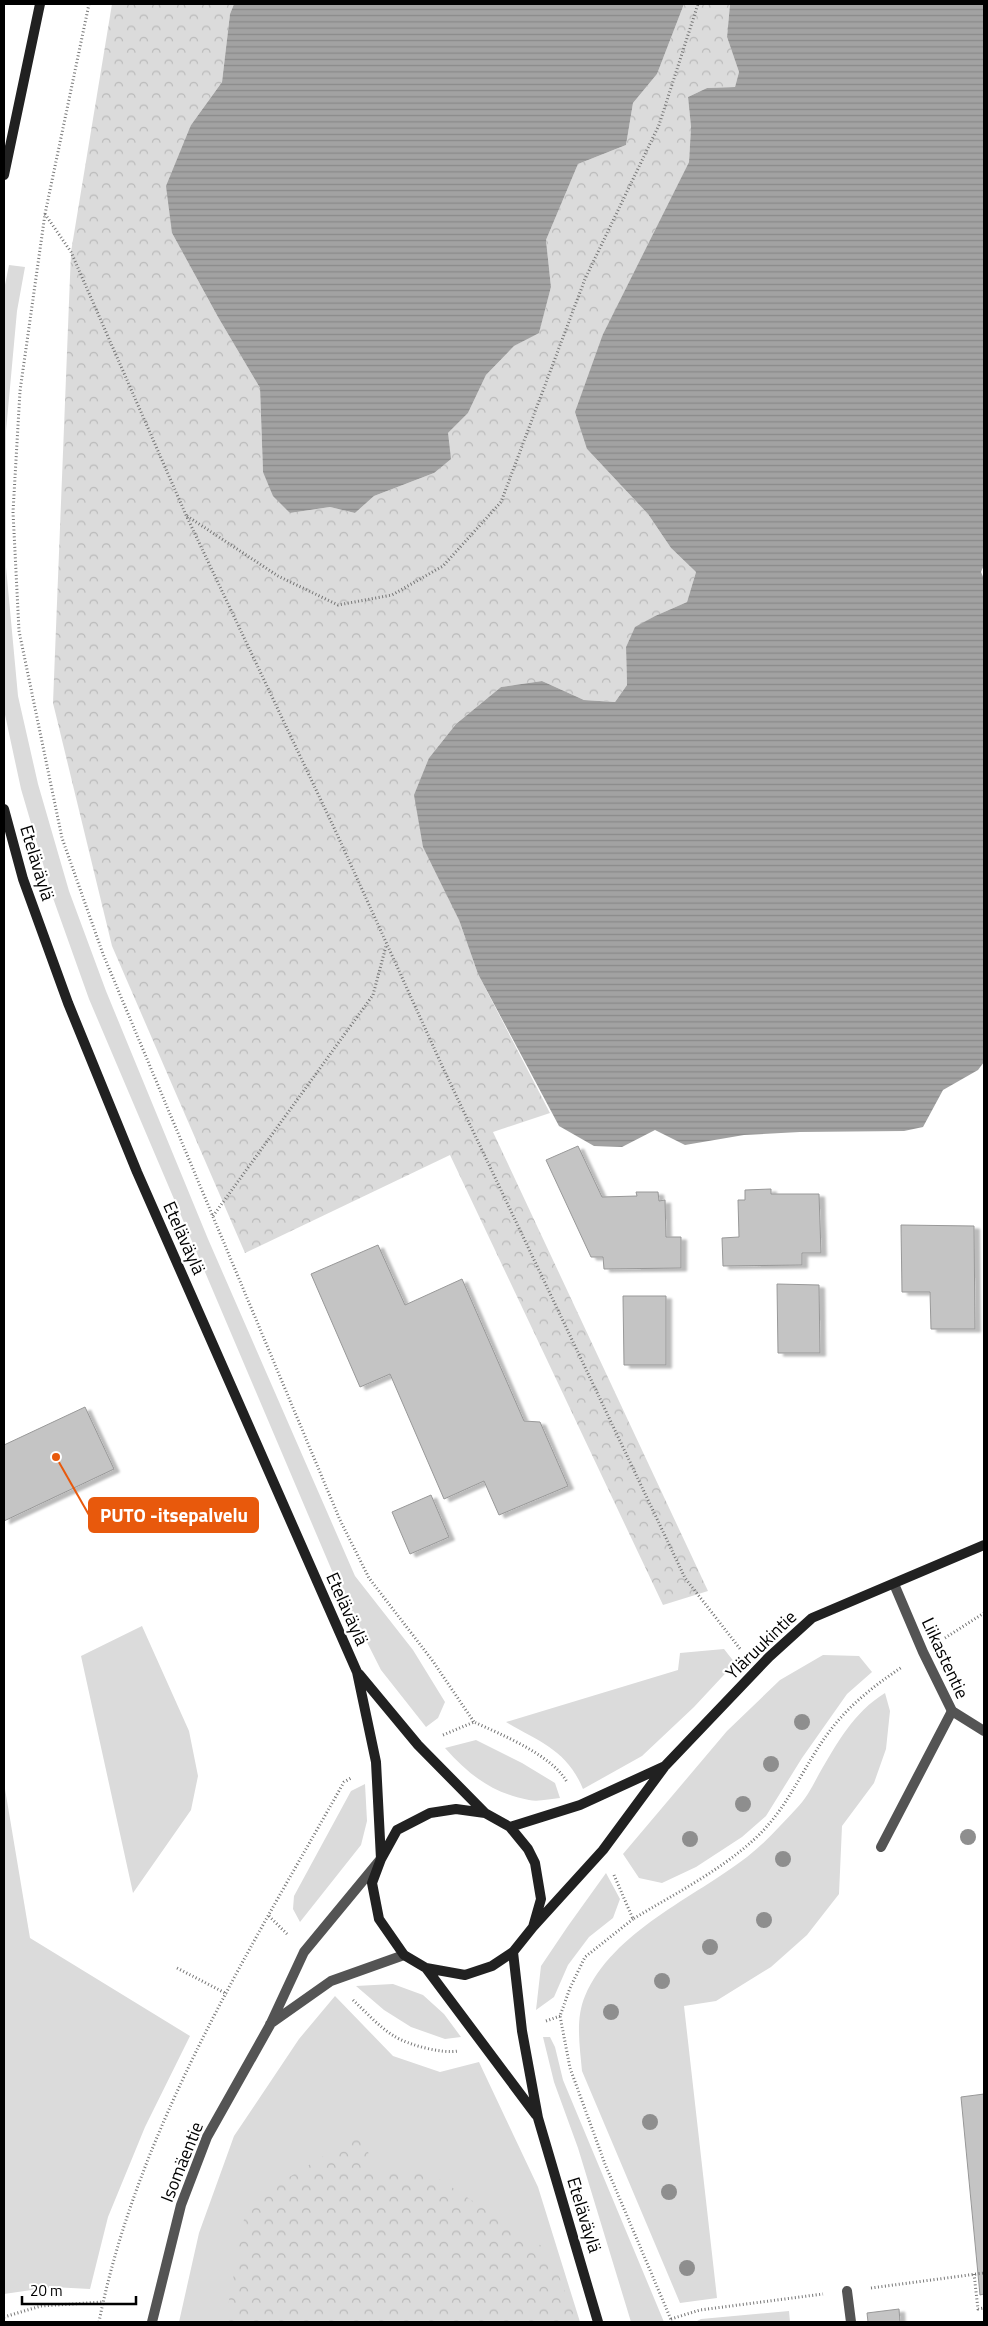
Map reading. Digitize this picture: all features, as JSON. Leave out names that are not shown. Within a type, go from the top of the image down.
[{"type":"main road","points":[[4,175],[40,4]]},
{"type":"main road","name":"Eteläväylä","points":[[4,809],[23,879],[68,1003],[137,1172],[357,1672],[376,1762],[381,1859]]},
{"type":"main road","name":"Yläruukintie","points":[[533,1927],[603,1850],[666,1766],[756,1670],[812,1618],[984,1545]]},
{"type":"main road","name":"Eteläväylä","points":[[357,1672],[418,1745],[485,1814]]},
{"type":"main road","name":"Yläruukintie","points":[[510,1827],[580,1806],[666,1766]]},
{"type":"main road","points":[[456,1809],[485,1814],[510,1827],[528,1849],[535,1863],[541,1899],[533,1927],[513,1952],[492,1966],[465,1975],[426,1968],[404,1955],[380,1919],[372,1883],[381,1859],[397,1830],[430,1814],[456,1809]]},
{"type":"main road","name":"Eteläväylä","points":[[513,1952],[522,2031],[538,2118],[598,2322]]},
{"type":"main road","name":"Eteläväylä","points":[[426,1968],[538,2118]]},
{"type":"street","name":"Liikastentie","points":[[894,1584],[923,1652],[952,1711],[984,1731]]},
{"type":"street","points":[[881,1847],[952,1711]]},
{"type":"street","name":"Isomäentie","points":[[152,2322],[181,2205],[207,2137],[270,2025],[304,1952],[381,1859]]},
{"type":"street","name":"Isomäentie","points":[[270,2025],[331,1981],[404,1955]]},
{"type":"street","points":[[847,2291],[851,2322]]},
{"type":"path","points":[[89,4],[45,214],[20,400],[13,512],[19,631],[62,838],[103,954],[340,1520],[369,1578],[432,1660],[474,1722],[507,1737],[540,1757],[563,1776],[580,1806]]},
{"type":"path","points":[[186,515],[278,576],[338,605],[392,595],[442,566],[501,502],[585,279],[659,125],[698,4]]},
{"type":"path","points":[[45,214],[71,252],[186,515],[336,832],[386,946],[685,1578],[756,1670]]},
{"type":"path","points":[[213,1216],[373,995],[386,946]]},
{"type":"path","points":[[672,2322],[605,2164],[570,2068],[560,2016],[570,1988],[585,1957],[633,1919],[727,1860],[750,1843],[768,1825],[788,1800],[829,1732],[867,1691],[923,1652],[984,1615]]},
{"type":"path","points":[[418,1745],[474,1722]]},
{"type":"path","points":[[99,2322],[130,2207],[189,2064],[344,1782],[376,1762]]},
{"type":"path","points":[[603,1850],[633,1919]]},
{"type":"path","points":[[269,1916],[304,1952]]},
{"type":"path","points":[[177,1968],[227,1994]]},
{"type":"path","points":[[331,1981],[395,2037],[422,2047],[450,2053],[484,2046]]},
{"type":"path","points":[[522,2031],[560,2016]]},
{"type":"path","points":[[984,2273],[974,2274],[978,2309],[984,2308]]},
{"type":"path","points":[[4,2317],[41,2306],[103,2302]]},
{"type":"green space","points":[[112,4],[234,4],[230,14],[222,82],[191,125],[172,233],[260,388],[263,472],[290,513],[330,507],[355,513],[374,496],[434,473],[448,433],[468,413],[486,375],[514,346],[539,332],[551,287],[546,240],[578,164],[626,145],[633,103],[657,74],[684,4],[730,4],[727,37],[739,72],[735,87],[707,88],[688,97],[691,127],[689,162],[603,334],[587,449],[648,514],[671,548],[696,572],[687,602],[655,616],[635,628],[626,647],[627,685],[615,702],[584,700],[542,681],[501,687],[456,724],[429,758],[459,920],[478,974],[550,1113],[493,1132],[708,1591],[663,1605],[450,1155],[245,1253],[112,946],[53,703],[71,252]]},
{"type":"green space","points":[[9,265],[25,267],[17,311],[6,431],[6,567],[18,696],[38,784],[69,891],[106,991],[208,1239],[355,1576],[413,1650],[445,1702],[438,1718],[426,1727],[381,1670],[338,1585],[89,999],[53,898],[21,789],[4,710],[4,290]]},
{"type":"green space","points":[[142,1626],[189,1731],[198,1776],[191,1810],[133,1893],[81,1656]]},
{"type":"green space","points":[[724,1649],[735,1663],[694,1707],[642,1756],[583,1789],[569,1765],[561,1756],[551,1748],[506,1722],[678,1670],[680,1653]]},
{"type":"green space","points":[[823,1655],[859,1656],[872,1672],[847,1694],[802,1758],[766,1816],[742,1837],[696,1867],[662,1883],[639,1878],[623,1854],[727,1731],[780,1680]]},
{"type":"green space","points":[[885,1693],[890,1711],[886,1749],[874,1783],[842,1826],[839,1894],[807,1935],[771,1967],[716,2001],[684,2006],[717,2298],[680,2303],[582,2071],[579,2024],[585,1996],[598,1973],[635,1934],[747,1857],[773,1834],[809,1793],[847,1729],[864,1709]]},
{"type":"green space","points":[[476,1740],[522,1763],[555,1783],[560,1798],[533,1801],[492,1788],[463,1767],[445,1748]]},
{"type":"green space","points":[[4,1783],[30,1938],[190,2036],[145,2127],[108,2217],[90,2289],[52,2287],[4,2294]]},
{"type":"green space","points":[[365,1784],[367,1821],[361,1845],[300,1922],[293,1909],[294,1896],[351,1791]]},
{"type":"green space","points":[[606,1873],[620,1899],[613,1918],[589,1937],[568,1965],[554,1997],[536,2010],[541,1966]]},
{"type":"green space","points":[[393,1984],[423,1995],[444,2014],[461,2037],[445,2039],[411,2027],[384,2010],[356,1986]]},
{"type":"green space","points":[[335,1996],[393,2056],[440,2072],[479,2062],[538,2187],[580,2322],[179,2322],[199,2233],[234,2136],[299,2039]]},
{"type":"green space","points":[[543,2037],[550,2037],[555,2047],[563,2080],[664,2322],[631,2322],[578,2148],[554,2082]]},
{"type":"green space","points":[[359,2134],[377,2170],[424,2169],[549,2251],[577,2322],[225,2322],[247,2203]]},
{"type":"green space","points":[[789,2311],[790,2322],[695,2322],[701,2319]]},
{"type":"shaded area","points":[[234,4],[684,4],[657,74],[633,103],[626,145],[578,164],[546,240],[551,287],[539,333],[514,346],[486,375],[468,413],[448,433],[451,459],[434,473],[374,496],[355,513],[330,507],[290,513],[273,496],[263,472],[260,388],[172,233],[166,186],[191,125],[222,82],[230,14]]},
{"type":"shaded area","points":[[730,4],[984,4],[984,565],[981,572],[984,579],[984,1062],[978,1070],[943,1090],[923,1127],[904,1131],[800,1132],[744,1135],[685,1145],[655,1130],[622,1147],[594,1146],[559,1126],[478,974],[459,920],[423,847],[414,795],[429,758],[456,724],[501,687],[542,681],[584,700],[615,702],[627,685],[626,647],[635,627],[687,602],[696,572],[671,548],[648,514],[587,449],[575,412],[603,334],[689,162],[691,127],[688,97],[707,88],[735,87],[739,72],[727,37]]},
{"type":"building","points":[[578,1146],[602,1197],[637,1196],[636,1192],[658,1192],[659,1201],[665,1200],[666,1237],[681,1237],[681,1268],[604,1269],[603,1257],[591,1257],[546,1160]]},
{"type":"building","points":[[771,1189],[771,1194],[819,1194],[821,1253],[802,1253],[802,1265],[723,1266],[722,1238],[739,1237],[738,1200],[745,1200],[745,1190]]},
{"type":"building","points":[[901,1225],[974,1226],[975,1329],[931,1329],[930,1292],[902,1292]]},
{"type":"building","points":[[378,1245],[405,1305],[462,1279],[524,1421],[540,1422],[568,1486],[499,1515],[484,1481],[444,1499],[390,1374],[360,1387],[311,1274]]},
{"type":"building","points":[[777,1284],[819,1285],[820,1353],[778,1353]]},
{"type":"building","points":[[623,1296],[666,1296],[666,1365],[624,1365]]},
{"type":"building","points":[[85,1407],[114,1469],[4,1521],[4,1445]]},
{"type":"building","points":[[431,1495],[449,1537],[410,1554],[392,1512]]},
{"type":"building","points":[[984,2094],[984,2294],[980,2295],[961,2097]]},
{"type":"building","points":[[899,2309],[900,2322],[868,2322],[867,2313]]},
{"type":"place","name":"PUTO -itsepalvelu","points":[[56,1457]]}]
